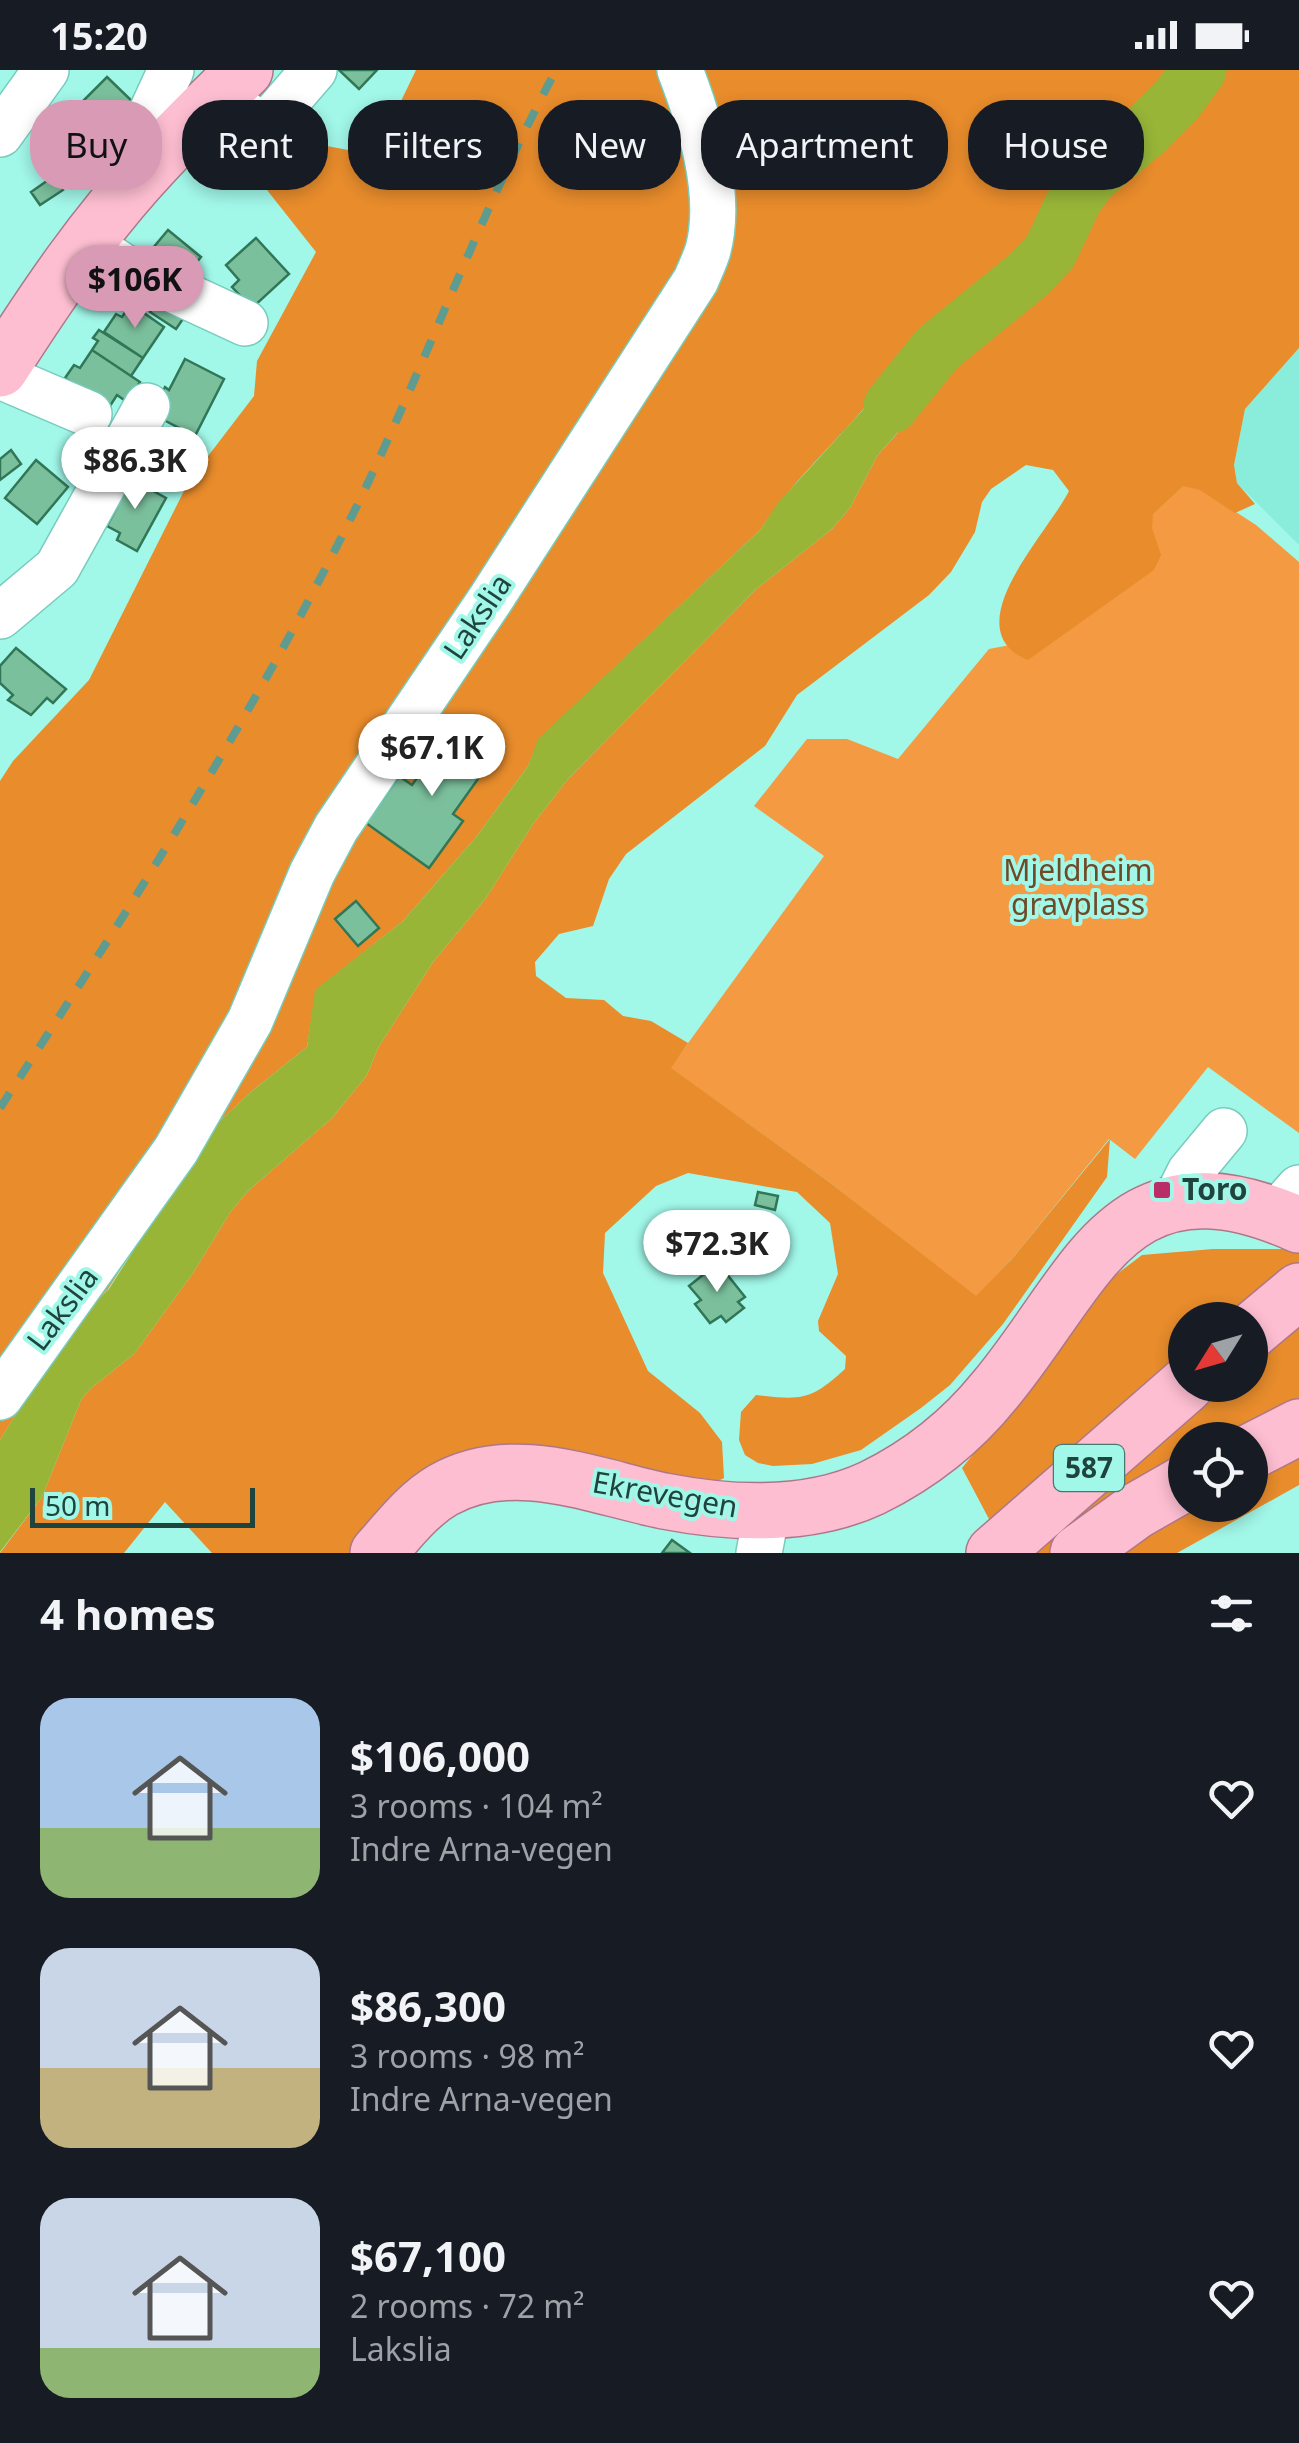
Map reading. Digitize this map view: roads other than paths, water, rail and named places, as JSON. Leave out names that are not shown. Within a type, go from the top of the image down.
[{"type":"main road","points":[[0,372],[80,250],[127,193],[233,82]]},
{"type":"main road","name":"Ekrevegen","points":[[378,1553],[442,1491],[461,1482],[503,1473],[577,1479],[700,1507],[761,1540],[824,1504],[890,1479],[932,1452],[998,1388],[1078,1273],[1108,1240],[1140,1217],[1175,1202],[1291,1210]]},
{"type":"main road","points":[[1268,1317],[1299,1291]]},
{"type":"main road","name":"587","points":[[994,1553],[1168,1401]]},
{"type":"main road","points":[[1268,1443],[1299,1427]]},
{"type":"main road","points":[[1078,1553],[1168,1493]]},
{"type":"street","points":[[0,134],[46,70]]},
{"type":"street","points":[[127,193],[118,186],[117,174],[141,135],[171,70]]},
{"type":"street","points":[[233,82],[251,120],[268,122],[314,70]]},
{"type":"street","name":"Lakslia","points":[[0,1397],[176,1150],[250,1022],[312,873],[336,828],[490,600],[696,280],[708,250],[711,194],[704,152],[680,70]]},
{"type":"street","points":[[80,250],[148,304]]},
{"type":"street","points":[[80,250],[245,323]]},
{"type":"street","points":[[0,372],[89,414]]},
{"type":"street","points":[[0,616],[58,568],[147,406]]},
{"type":"street","points":[[1175,1202],[1190,1172],[1224,1131]]},
{"type":"waterway","points":[[891,406],[937,349],[1028,275],[1050,252],[1075,199],[1092,176],[1145,132],[1177,100],[1199,70]]},
{"type":"railway","points":[[0,1108],[182,821],[309,600],[375,468],[501,182],[556,70]]},
{"type":"place","name":"Toro","points":[[1162,1190]]},
{"type":"park label","name":"Mjeldheim gravplass","points":[[1078,888]]}]
